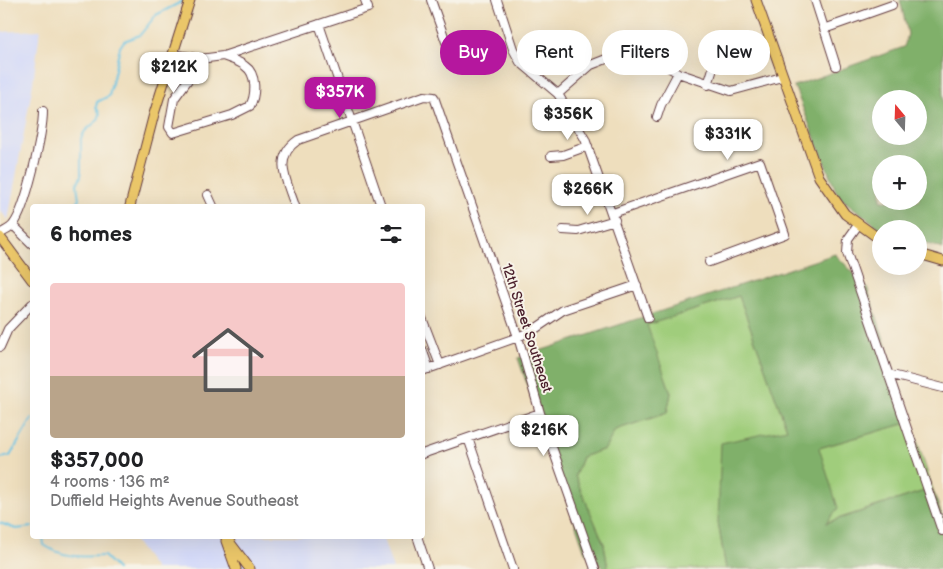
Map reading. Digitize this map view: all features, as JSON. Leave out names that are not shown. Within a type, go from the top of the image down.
[{"type":"main road","points":[[756,0],[819,177],[839,208],[858,225],[872,234]]},
{"type":"main road","points":[[131,204],[189,2]]},
{"type":"main road","points":[[0,236],[30,277]]},
{"type":"main road","points":[[927,256],[943,261]]},
{"type":"main road","points":[[226,539],[236,569]]},
{"type":"main road","points":[[227,539],[250,569]]},
{"type":"street","points":[[431,0],[442,30]]},
{"type":"street","points":[[497,0],[513,49],[520,62],[558,94],[588,146],[648,318]]},
{"type":"street","points":[[814,0],[836,66]]},
{"type":"street","points":[[173,54],[196,59],[223,56],[319,24],[367,4]]},
{"type":"street","points":[[824,28],[892,5]]},
{"type":"street","points":[[319,24],[380,204]]},
{"type":"street","points":[[196,59],[192,74],[173,101],[169,126],[173,134],[197,124],[232,115],[250,106],[254,90],[252,74],[245,65],[223,56]]},
{"type":"street","points":[[558,94],[602,60]]},
{"type":"street","points":[[657,117],[661,105],[677,75]]},
{"type":"street","points":[[683,75],[708,85],[731,91],[782,77]]},
{"type":"street","points":[[708,85],[711,75]]},
{"type":"street","name":"12th Street Southeast","points":[[352,121],[432,96],[518,337],[540,413],[595,569]]},
{"type":"street","points":[[0,236],[13,225],[27,190],[43,126],[43,111]]},
{"type":"street","points":[[294,204],[283,168],[286,151],[298,140],[352,121]]},
{"type":"street","points":[[551,156],[563,155],[588,146]]},
{"type":"street","points":[[563,230],[578,231],[760,162],[785,234],[709,262]]},
{"type":"street","points":[[208,195],[212,204]]},
{"type":"street","points":[[13,225],[30,242]]},
{"type":"street","points":[[858,225],[848,239],[847,253],[942,531]]},
{"type":"street","points":[[426,370],[535,330],[563,310],[637,285]]},
{"type":"street","points":[[0,347],[8,329],[30,306]]},
{"type":"street","points":[[425,326],[440,365]]},
{"type":"street","points":[[888,374],[943,388]]},
{"type":"street","points":[[425,453],[540,413]]},
{"type":"street","points":[[468,438],[513,569]]},
{"type":"street","points":[[418,539],[428,569]]},
{"type":"shaded area","points":[[40,30],[33,83],[8,220],[0,210],[0,32]]},
{"type":"shaded area","points":[[133,539],[383,539],[393,569],[155,569]]},
{"type":"green space","points":[[900,0],[943,0],[943,249],[927,244],[927,220],[872,220],[872,222],[838,196],[794,86],[904,47],[908,34]]},
{"type":"green space","points":[[835,254],[867,287],[911,422],[819,448],[838,508],[826,523],[924,491],[929,502],[936,499],[943,519],[943,569],[726,569],[718,522],[721,443],[787,429],[739,296],[647,325],[671,393],[667,413],[615,430],[605,449],[582,457],[575,476],[604,544],[608,569],[605,569],[585,552],[518,358]]},
{"type":"green space","points":[[739,296],[787,429],[718,522],[726,569],[608,569],[604,544],[575,476],[582,457],[605,449],[615,430],[667,413],[671,393],[646,325]]},
{"type":"green space","points":[[911,422],[936,499],[929,502],[924,491],[825,523],[819,448]]},
{"type":"waterway","points":[[75,204],[79,200],[77,184],[81,176],[81,138],[85,131],[98,120],[100,114],[96,107],[97,102],[109,96],[120,47],[124,41],[140,35],[156,15],[185,0]]},
{"type":"waterway","points":[[0,458],[10,456],[30,422]]},
{"type":"waterway","points":[[0,523],[16,529],[30,527]]},
{"type":"waterway","points":[[43,539],[44,545],[58,552],[73,556],[104,556],[117,569]]}]
